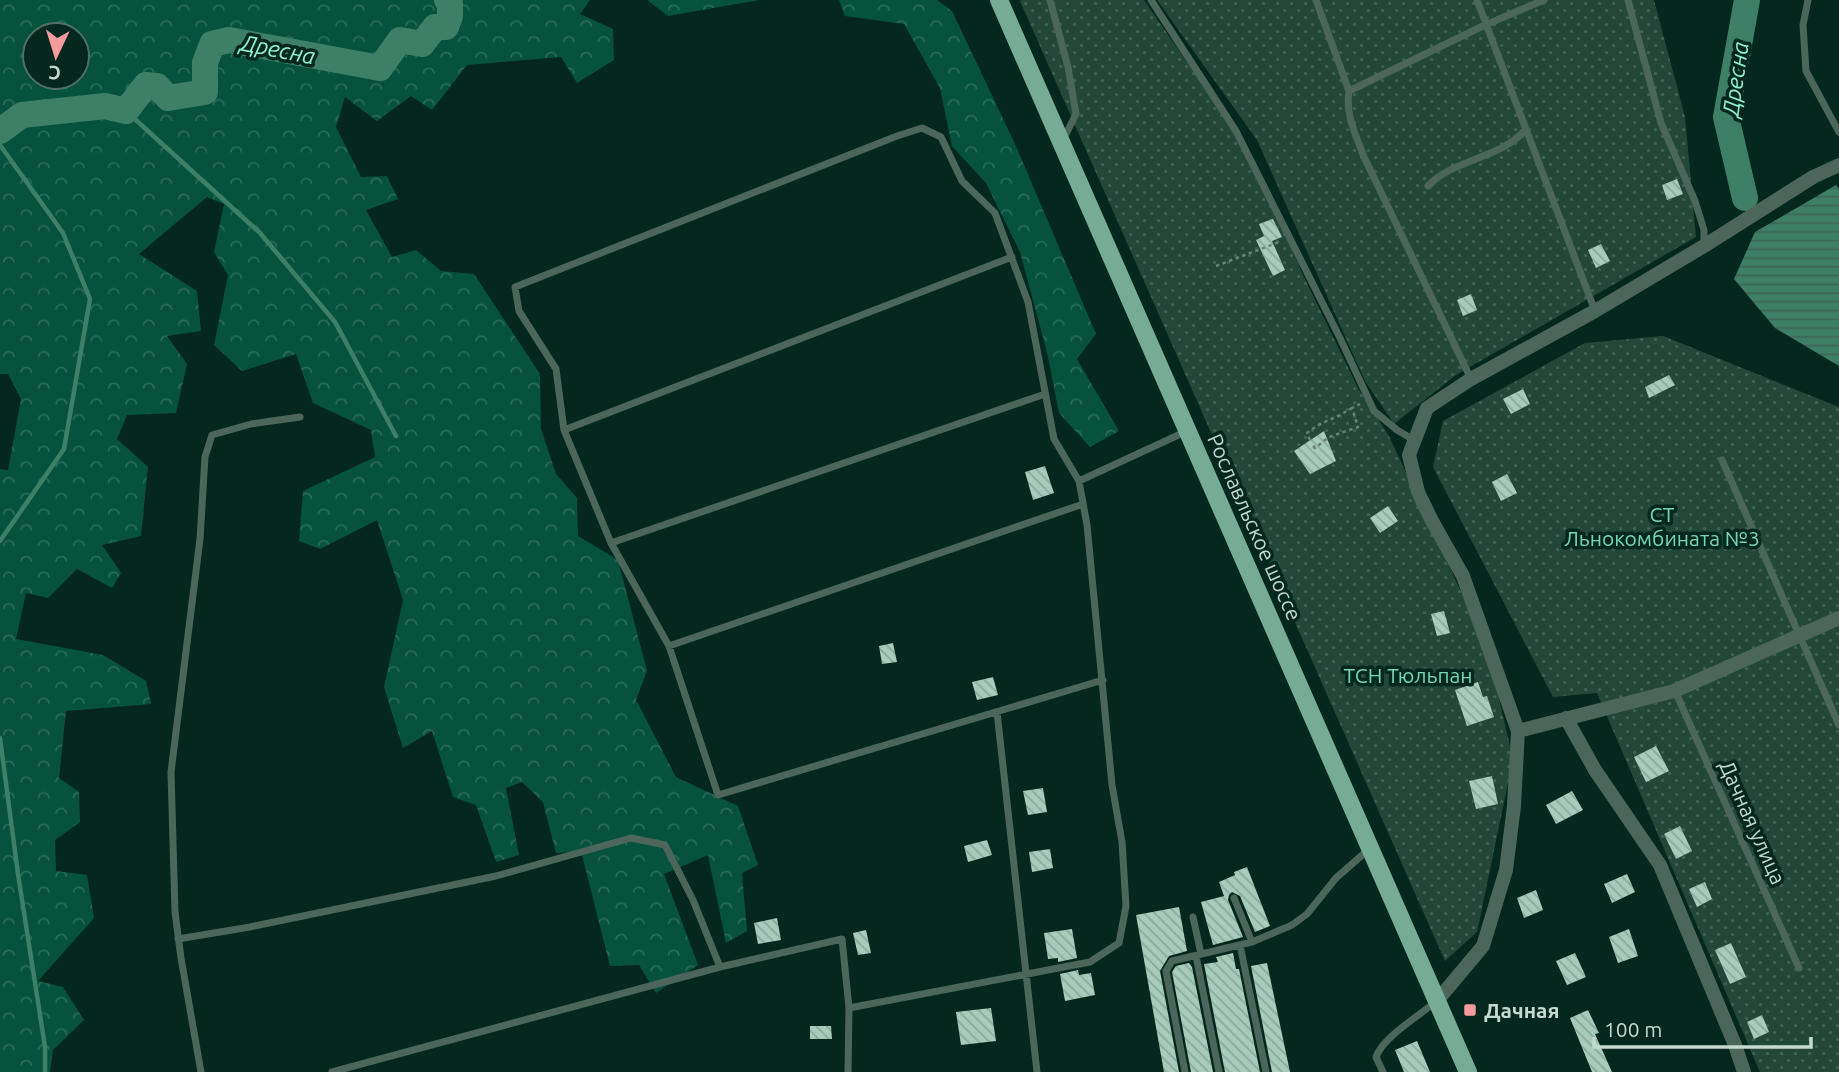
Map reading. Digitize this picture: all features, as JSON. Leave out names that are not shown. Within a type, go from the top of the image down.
[{"type":"main road","name":"Рославльское шоссе","points":[[999,0],[1468,1072]]},
{"type":"street","points":[[1436,1002],[1483,946],[1506,870],[1514,806],[1518,731],[1463,576],[1418,492],[1409,454],[1427,408],[1471,379],[1595,311],[1704,246],[1812,177],[1839,165]]},
{"type":"street","points":[[1518,731],[1674,691],[1839,618]]},
{"type":"street","points":[[1566,718],[1595,769],[1660,865],[1744,1072]]},
{"type":"lane","points":[[1050,0],[1068,67],[1076,114],[1061,142]]},
{"type":"lane","points":[[1150,0],[1236,131],[1374,411],[1396,430],[1414,440]]},
{"type":"lane","points":[[1315,0],[1349,91],[1346,105],[1349,119],[1364,157],[1471,379]]},
{"type":"lane","points":[[1477,0],[1595,311]]},
{"type":"lane","points":[[1349,91],[1485,25],[1544,0]]},
{"type":"lane","points":[[1628,0],[1661,123],[1695,201],[1704,230],[1704,246]]},
{"type":"lane","points":[[1808,0],[1803,25],[1806,71],[1839,132]]},
{"type":"lane","points":[[849,1009],[1090,962],[1119,943],[1126,906],[1122,842],[1112,785],[1103,680],[1080,481],[1054,439],[1027,302],[995,213],[962,181],[941,137],[922,128],[515,287],[519,311],[556,369],[564,430],[611,543],[669,646],[718,795],[1103,680]]},
{"type":"lane","points":[[1428,186],[1439,176],[1508,142],[1525,130]]},
{"type":"lane","points":[[564,430],[1012,257]]},
{"type":"lane","points":[[611,543],[1045,394]]},
{"type":"lane","points":[[201,1072],[175,912],[171,772],[200,539],[205,457],[212,435],[251,424],[300,417]]},
{"type":"lane","points":[[1080,481],[1187,430]]},
{"type":"lane","points":[[1722,460],[1839,724]]},
{"type":"lane","points":[[669,646],[1083,505]]},
{"type":"lane","name":"Дачная улица","points":[[1674,691],[1799,968]]},
{"type":"lane","points":[[997,712],[1037,1072]]},
{"type":"lane","points":[[178,939],[496,876],[631,838],[665,845],[693,900],[720,967]]},
{"type":"lane","points":[[1185,1072],[1166,971],[1172,961],[1251,942],[1292,925],[1307,914],[1336,878],[1371,847]]},
{"type":"lane","points":[[1234,898],[1251,942]]},
{"type":"lane","points":[[1193,917],[1219,1072]]},
{"type":"lane","points":[[332,1072],[720,967],[842,939],[849,1009],[848,1072]]},
{"type":"lane","points":[[1240,945],[1266,1072]]},
{"type":"lane","points":[[1383,1072],[1376,1057],[1378,1050],[1436,1002]]},
{"type":"path","points":[[1216,265],[1289,238]]},
{"type":"path","points":[[1310,440],[1307,433],[1314,427],[1369,401]]},
{"type":"path","points":[[1312,446],[1315,448],[1329,437],[1358,427],[1352,408]]},
{"type":"green space","points":[[0,0],[590,0],[580,14],[613,29],[614,60],[577,83],[561,57],[467,65],[432,110],[411,96],[377,121],[345,97],[336,127],[361,177],[387,176],[398,199],[366,210],[392,257],[416,250],[441,271],[474,274],[540,374],[541,429],[556,474],[577,498],[578,536],[618,560],[647,671],[636,700],[676,777],[738,806],[758,865],[742,873],[747,931],[726,943],[708,855],[664,874],[698,965],[656,993],[639,965],[610,966],[581,851],[556,853],[543,802],[522,782],[506,788],[519,855],[496,862],[476,805],[453,797],[432,731],[403,748],[384,687],[403,600],[377,520],[320,549],[299,541],[303,491],[375,457],[371,430],[313,403],[296,354],[242,371],[214,345],[228,275],[214,252],[224,204],[207,197],[139,254],[197,291],[201,331],[167,336],[187,364],[176,413],[127,415],[117,439],[148,467],[141,536],[102,545],[121,573],[112,588],[77,569],[48,598],[26,593],[16,639],[103,655],[146,681],[151,704],[66,711],[59,778],[79,792],[80,822],[55,840],[56,871],[87,875],[94,918],[38,981],[63,987],[84,1020],[53,1050],[50,1072],[0,1072],[0,469],[8,470],[21,399],[8,374],[0,374]]},
{"type":"green space","points":[[647,0],[759,0],[668,16]]},
{"type":"green space","points":[[839,0],[937,0],[952,11],[1015,144],[1096,334],[1077,359],[1119,431],[1090,447],[1059,413],[1047,352],[1020,252],[986,183],[952,146],[940,88],[904,24],[845,16]]},
{"type":"green space","name":"ТСН Тюльпан","points":[[1144,0],[1246,147],[1303,275],[1358,388],[1389,436],[1487,648],[1513,759],[1477,932],[1445,961],[1020,1]]},
{"type":"green space","points":[[1157,0],[1654,0],[1685,117],[1696,237],[1456,375],[1394,424],[1365,381],[1257,140]]},
{"type":"green space","name":"СТ Льнокомбината №3","points":[[1663,336],[1839,407],[1839,1072],[1760,1072],[1597,693],[1553,697],[1433,467],[1443,421],[1585,343]]},
{"type":"shaded area","points":[[1836,185],[1839,189],[1839,366],[1775,328],[1734,279],[1755,232]]},
{"type":"building","points":[[1677,179],[1683,194],[1667,200],[1662,185]]},
{"type":"building","points":[[1273,219],[1282,237],[1272,241],[1285,270],[1273,276],[1256,240],[1264,236],[1259,224]]},
{"type":"building","points":[[1601,244],[1610,261],[1596,268],[1588,250]]},
{"type":"building","points":[[1471,294],[1477,310],[1463,316],[1457,300]]},
{"type":"building","points":[[1669,375],[1675,385],[1649,398],[1645,387]]},
{"type":"building","points":[[1523,389],[1530,404],[1511,414],[1503,399]]},
{"type":"building","points":[[1324,431],[1336,461],[1310,474],[1294,451]]},
{"type":"building","points":[[1045,466],[1054,493],[1033,500],[1025,472]]},
{"type":"building","points":[[1507,474],[1517,493],[1501,501],[1492,482]]},
{"type":"building","points":[[1388,506],[1398,521],[1380,533],[1370,518]]},
{"type":"building","points":[[1444,611],[1450,633],[1437,636],[1431,614]]},
{"type":"building","points":[[893,643],[897,662],[882,664],[879,646]]},
{"type":"building","points":[[993,677],[998,695],[977,700],[972,682]]},
{"type":"building","points":[[1478,682],[1483,697],[1487,696],[1494,717],[1467,726],[1455,690]]},
{"type":"building","points":[[1656,746],[1669,771],[1646,782],[1634,757]]},
{"type":"building","points":[[1492,776],[1498,804],[1476,809],[1469,781]]},
{"type":"building","points":[[1043,788],[1047,812],[1028,815],[1023,791]]},
{"type":"building","points":[[1572,791],[1583,810],[1556,824],[1546,805]]},
{"type":"building","points":[[1680,826],[1692,851],[1676,859],[1664,834]]},
{"type":"building","points":[[987,840],[992,855],[968,862],[964,846]]},
{"type":"building","points":[[1050,849],[1053,868],[1032,872],[1029,852]]},
{"type":"building","points":[[1247,867],[1270,926],[1255,932],[1240,896],[1232,892],[1228,900],[1243,937],[1213,945],[1201,902],[1224,896],[1219,882]]},
{"type":"building","points":[[1627,874],[1635,892],[1612,903],[1604,884]]},
{"type":"building","points":[[1705,882],[1712,899],[1697,907],[1689,889]]},
{"type":"building","points":[[1536,890],[1543,910],[1524,918],[1517,898]]},
{"type":"building","points":[[1179,907],[1187,951],[1169,956],[1160,971],[1179,1072],[1164,1072],[1136,915]]},
{"type":"building","points":[[777,918],[781,940],[758,944],[754,923]]},
{"type":"building","points":[[1072,929],[1077,958],[1058,962],[1058,958],[1048,959],[1044,933]]},
{"type":"building","points":[[1629,929],[1638,956],[1618,963],[1609,937]]},
{"type":"building","points":[[866,930],[871,953],[858,955],[853,933]]},
{"type":"building","points":[[1731,943],[1746,977],[1730,984],[1715,950]]},
{"type":"building","points":[[1233,953],[1236,969],[1239,969],[1260,1072],[1225,1072],[1204,964],[1218,962],[1216,957]]},
{"type":"building","points":[[1575,953],[1586,977],[1567,985],[1556,961]]},
{"type":"building","points":[[1189,963],[1213,1072],[1191,1072],[1172,972],[1176,966]]},
{"type":"building","points":[[1267,963],[1290,1072],[1272,1072],[1251,966]]},
{"type":"building","points":[[1078,970],[1079,975],[1091,973],[1095,995],[1065,1001],[1060,974]]},
{"type":"building","points":[[991,1008],[996,1041],[961,1045],[956,1012]]},
{"type":"building","points":[[1588,1010],[1599,1033],[1595,1034],[1612,1072],[1592,1072],[1570,1018]]},
{"type":"building","points":[[1762,1015],[1769,1032],[1754,1039],[1747,1022]]},
{"type":"building","points":[[810,1026],[831,1026],[832,1039],[810,1039]]},
{"type":"building","points":[[1417,1041],[1430,1072],[1404,1072],[1395,1050]]},
{"type":"waterway","name":"Дресна","points":[[0,131],[22,115],[105,106],[126,111],[146,85],[157,86],[168,98],[205,92],[205,63],[212,44],[229,40],[380,68],[400,40],[422,44],[435,27],[446,27],[450,16],[450,2],[447,0]]},
{"type":"waterway","name":"Дресна","points":[[1745,198],[1726,117],[1747,0]]},
{"type":"waterway","points":[[126,111],[260,233],[335,322],[396,436]]},
{"type":"waterway","points":[[0,145],[63,233],[90,299],[64,449],[0,541]]},
{"type":"waterway","points":[[0,738],[45,1047],[45,1072]]},
{"type":"place","name":"Дачная","points":[[1470,1010]]}]
